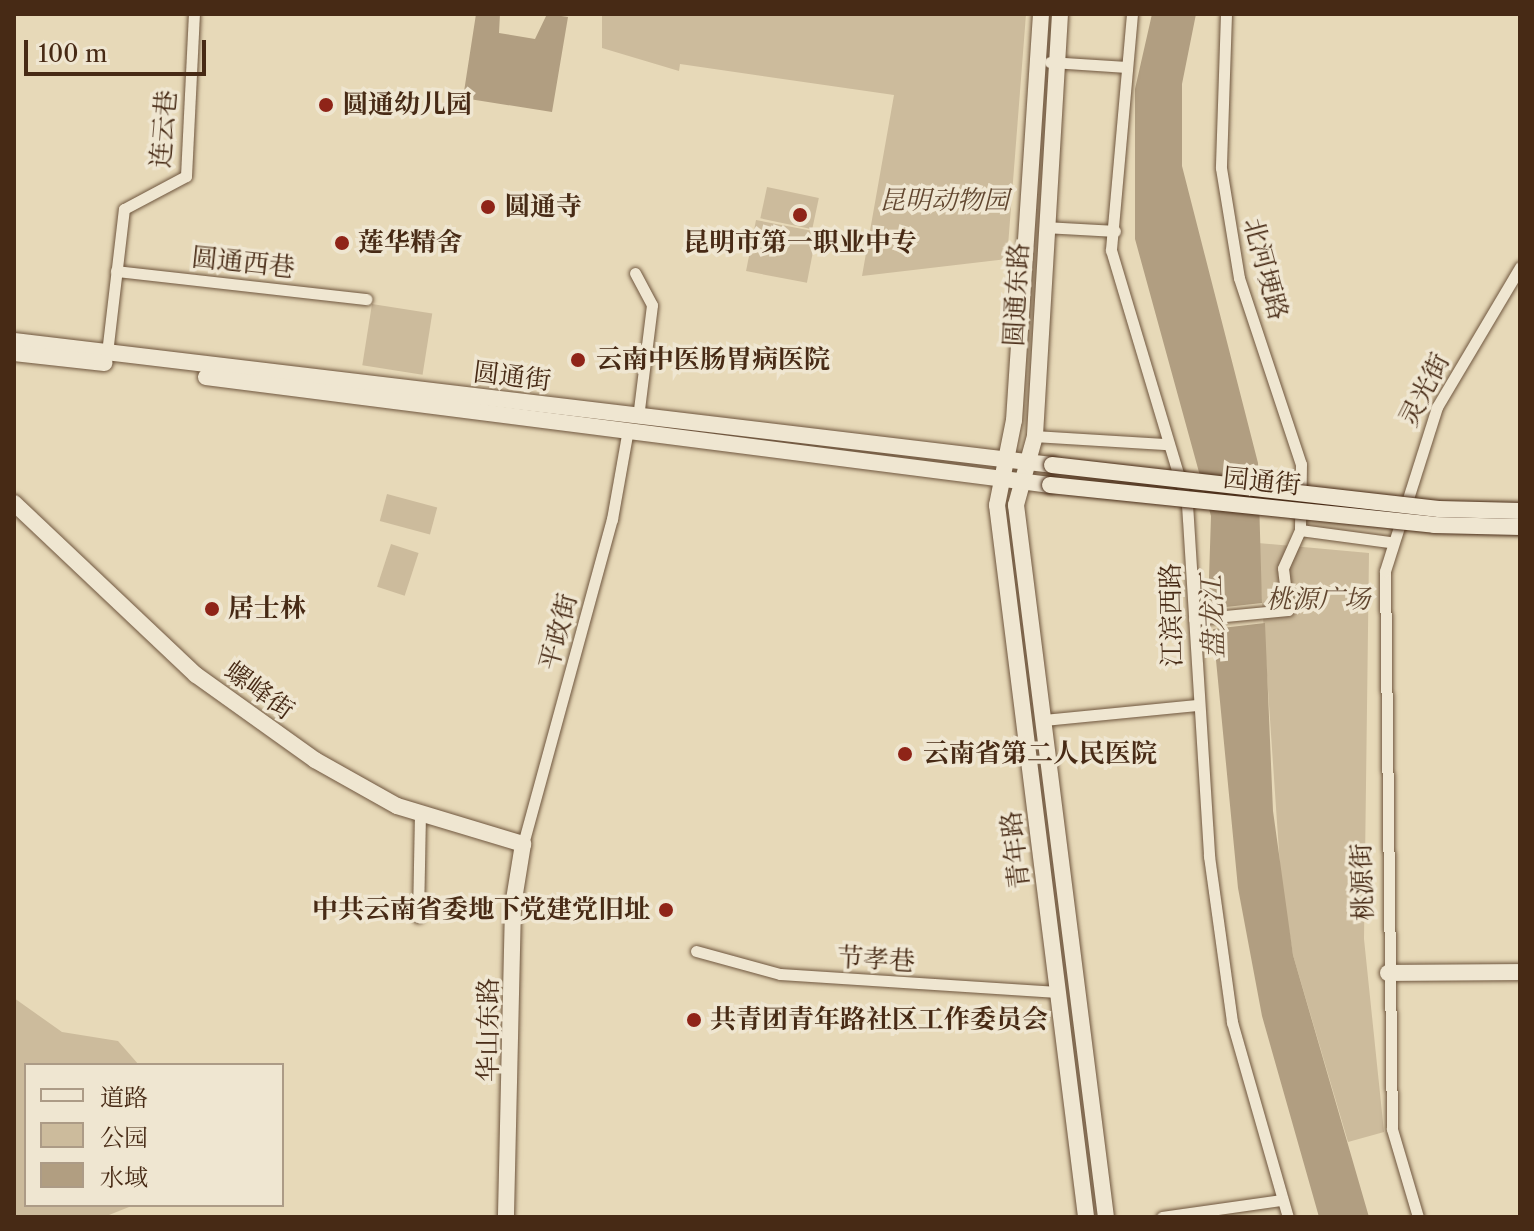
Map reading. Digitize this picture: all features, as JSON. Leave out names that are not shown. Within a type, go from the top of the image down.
[{"type":"main road","name":"圆通东路","points":[[999,478],[1014,420],[1041,14]]},
{"type":"main road","name":"圆通东路","points":[[1019,481],[1035,436],[1060,14]]},
{"type":"main road","name":"圆通街","points":[[14,341],[106,358],[633,423],[1004,459]]},
{"type":"main road","name":"圆通街","points":[[14,353],[106,358]]},
{"type":"main road","name":"圆通街","points":[[633,423],[999,478]]},
{"type":"main road","name":"园通街","points":[[1004,459],[1439,509],[1520,511]]},
{"type":"main road","name":"园通街","points":[[999,478],[1422,524],[1520,527]]},
{"type":"main road","name":"青年路","points":[[999,478],[997,505],[1086,1217]]},
{"type":"main road","name":"青年路","points":[[1019,481],[1044,720],[1106,1217]]},
{"type":"main road","name":"螺峰街","points":[[14,503],[196,675],[315,760],[420,815],[523,844]]},
{"type":"main road","name":"华山东路","points":[[506,1217],[513,892],[523,844]]},
{"type":"main road","points":[[1388,973],[1520,972]]},
{"type":"street","name":"连云巷","points":[[106,358],[124,209],[186,176],[194,14]]},
{"type":"street","name":"江滨西路","points":[[1132,14],[1111,250],[1188,512],[1200,618],[1196,705],[1232,1022],[1288,1217]]},
{"type":"street","name":"北河埂路","points":[[1226,14],[1221,168],[1239,278],[1301,464],[1300,530]]},
{"type":"street","points":[[1038,61],[1125,67]]},
{"type":"street","points":[[1045,227],[1115,231]]},
{"type":"street","name":"灵光街","points":[[1389,542],[1437,407],[1520,267]]},
{"type":"street","name":"圆通西巷","points":[[116,271],[366,299]]},
{"type":"street","name":"平政街","points":[[523,844],[612,519],[633,423],[652,305],[635,273]]},
{"type":"street","points":[[1035,436],[1167,444]]},
{"type":"street","points":[[1200,618],[1288,610],[1283,568],[1300,530],[1389,542]]},
{"type":"street","name":"桃源街","points":[[1389,542],[1382,784],[1392,1129],[1418,1217]]},
{"type":"street","points":[[1044,720],[1196,705]]},
{"type":"street","points":[[418,917],[420,815]]},
{"type":"street","name":"节孝巷","points":[[696,951],[780,974],[1057,992]]},
{"type":"street","points":[[1162,1217],[1282,1200]]},
{"type":"green space","name":"昆明动物园","points":[[602,14],[1026,14],[1007,259],[862,276],[894,95],[680,64],[679,71],[602,48]]},
{"type":"green space","points":[[767,187],[819,198],[812,229],[760,218]]},
{"type":"green space","points":[[756,220],[817,232],[807,283],[746,271]]},
{"type":"green space","points":[[372,304],[432,314],[423,375],[362,365]]},
{"type":"green space","points":[[387,494],[437,507],[430,535],[380,521]]},
{"type":"green space","name":"桃源广场","points":[[1258,543],[1369,553],[1364,939],[1384,1132],[1348,1142],[1293,955],[1281,881]]},
{"type":"green space","points":[[391,544],[419,553],[405,596],[377,587]]},
{"type":"green space","points":[[14,998],[62,1032],[118,1041],[137,1063],[24,1063],[24,1207],[129,1207],[104,1217],[14,1217]]},
{"type":"water","points":[[476,14],[500,14],[499,33],[535,39],[547,14],[568,17],[552,112],[463,98]]},
{"type":"water","points":[[1152,14],[1196,14],[1182,84],[1182,166],[1258,463],[1262,603],[1208,609],[1211,516],[1135,239],[1135,89]]},
{"type":"water","points":[[1265,623],[1273,811],[1293,955],[1369,1217],[1319,1217],[1262,1016],[1238,888],[1213,629]]},
{"type":"place","name":"圆通幼儿园","points":[[326,105]]},
{"type":"place","name":"圆通寺","points":[[488,207]]},
{"type":"place","name":"昆明市第一职业中专","points":[[800,215]]},
{"type":"place","name":"莲华精舍","points":[[342,243]]},
{"type":"place","name":"云南中医肠胃病医院","points":[[578,360]]},
{"type":"place","name":"居士林","points":[[212,609]]},
{"type":"place","name":"云南省第二人民医院","points":[[905,754]]},
{"type":"place","name":"中共云南省委地下党建党旧址","points":[[666,910]]},
{"type":"place","name":"共青团青年路社区工作委员会","points":[[694,1020]]},
{"type":"water label","name":"盘龙江","points":[[1212,617]]}]
